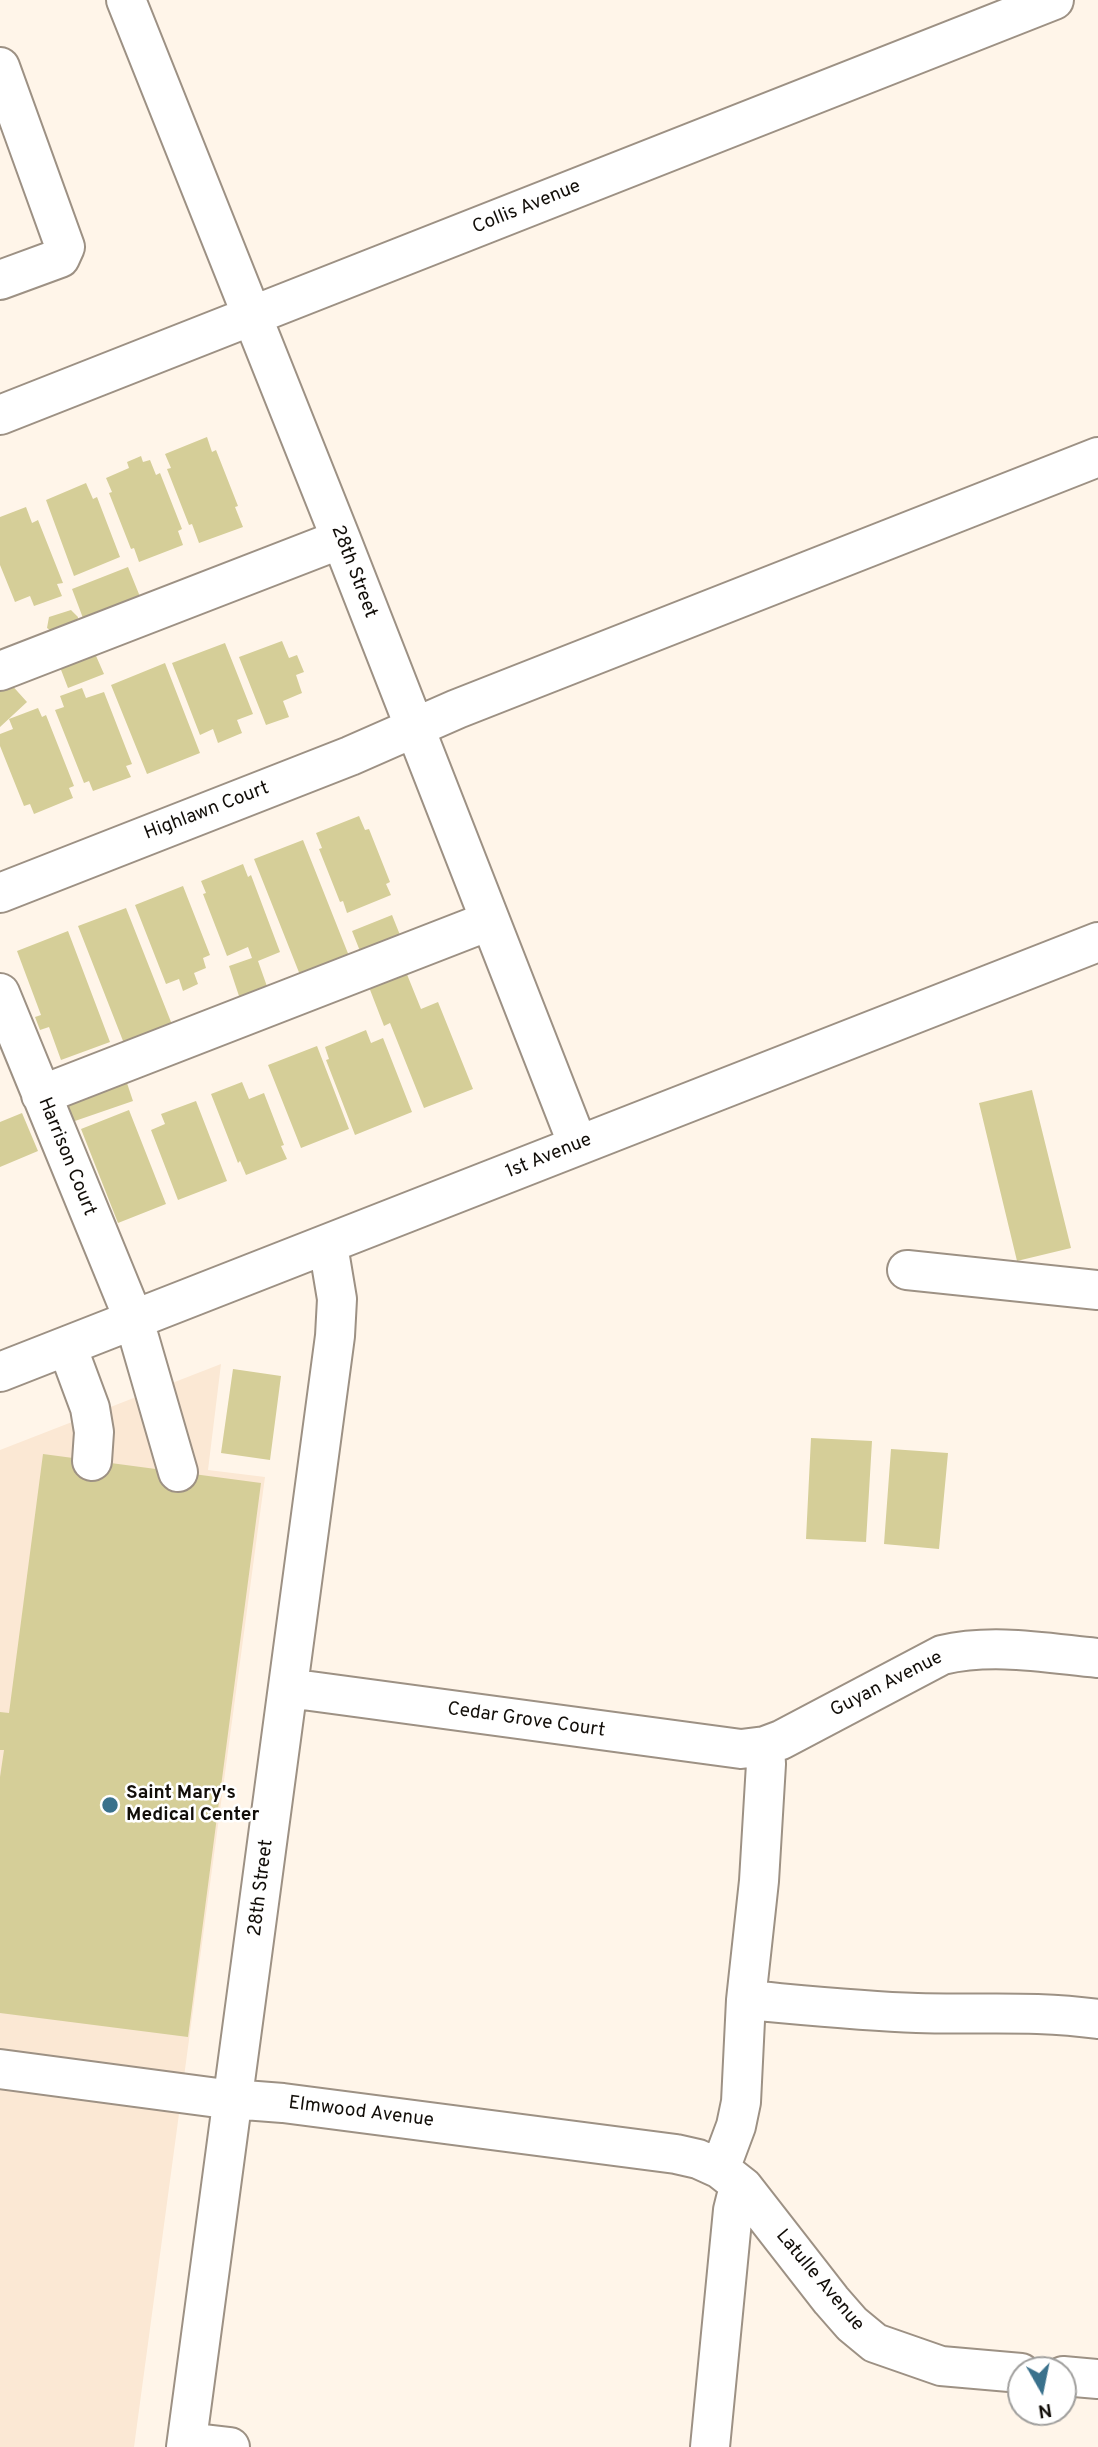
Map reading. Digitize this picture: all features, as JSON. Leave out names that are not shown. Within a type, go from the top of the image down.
[{"type":"street","name":"28th Street","points":[[126,0],[578,1145]]},
{"type":"street","name":"Collis Avenue","points":[[0,415],[1054,0]]},
{"type":"street","points":[[0,67],[65,247],[60,258],[0,280]]},
{"type":"street","name":"Highlawn Court","points":[[0,893],[1098,457]]},
{"type":"street","points":[[0,671],[341,539]]},
{"type":"street","points":[[41,1095],[489,920]]},
{"type":"street","name":"1st Avenue","points":[[0,1372],[1098,942]]},
{"type":"street","name":"Harrison Court","points":[[0,993],[134,1321],[178,1472]]},
{"type":"street","name":"28th Street","points":[[187,2444],[335,1336],[337,1299],[328,1245]]},
{"type":"street","points":[[907,1270],[1098,1290]]},
{"type":"street","points":[[67,1346],[90,1408],[94,1432],[92,1461]]},
{"type":"street","name":"Guyan Avenue","points":[[765,1746],[942,1654],[986,1648],[1098,1658]]},
{"type":"street","name":"Cedar Grove Court","points":[[288,1688],[716,1747],[741,1749],[765,1746]]},
{"type":"street","points":[[710,2447],[736,2198],[731,2178],[741,2102],[746,2000],[759,1881],[765,1746]]},
{"type":"street","points":[[746,2000],[863,2011],[968,2014],[1021,2012],[1098,2019]]},
{"type":"street","name":"Elmwood Avenue","points":[[0,2069],[676,2154],[698,2159],[731,2178]]},
{"type":"street","name":"Latulle Avenue","points":[[731,2178],[852,2325],[875,2343],[941,2366],[1007,2372]]},
{"type":"street","points":[[1077,2377],[1098,2379]]},
{"type":"street","points":[[187,2444],[230,2447]]},
{"type":"shaded area","name":"Saint Mary's Medical Center","points":[[221,1364],[208,1470],[265,1477],[134,2447],[0,2447],[0,1450]]},
{"type":"building","points":[[207,437],[212,452],[216,450],[238,506],[235,507],[243,527],[199,543],[167,469],[171,468],[165,454]]},
{"type":"building","points":[[141,456],[143,462],[150,460],[156,475],[160,473],[182,529],[178,531],[183,545],[139,562],[134,548],[131,549],[109,493],[112,492],[106,478],[129,468],[127,462]]},
{"type":"building","points":[[86,483],[93,499],[97,497],[120,557],[74,576],[46,500]]},
{"type":"building","points":[[26,507],[32,523],[38,520],[63,583],[57,584],[62,596],[34,606],[30,596],[15,602],[0,565],[0,517]]},
{"type":"building","points":[[128,567],[143,604],[86,626],[72,589]]},
{"type":"building","points":[[71,610],[78,617],[77,627],[56,634],[47,628],[49,617]]},
{"type":"building","points":[[282,641],[289,658],[297,655],[304,672],[296,675],[302,693],[283,701],[289,717],[266,725],[239,657]]},
{"type":"building","points":[[225,643],[253,714],[237,720],[242,733],[218,743],[213,729],[200,735],[172,663]]},
{"type":"building","points":[[93,649],[104,674],[68,688],[58,662]]},
{"type":"building","points":[[165,663],[200,753],[147,774],[111,685]]},
{"type":"building","points":[[9,682],[27,702],[0,727],[0,690]]},
{"type":"building","points":[[82,688],[86,698],[104,692],[132,764],[126,766],[131,777],[93,791],[89,781],[84,783],[55,710],[64,707],[60,696]]},
{"type":"building","points":[[38,708],[42,717],[46,715],[74,786],[69,788],[73,798],[34,814],[30,804],[24,806],[0,746],[0,734],[13,729],[9,719]]},
{"type":"building","points":[[359,816],[365,830],[369,829],[390,882],[386,884],[391,895],[347,913],[319,849],[322,848],[316,833]]},
{"type":"building","points":[[303,840],[351,961],[302,980],[254,859]]},
{"type":"building","points":[[243,864],[248,877],[251,875],[280,952],[258,961],[269,992],[241,1002],[229,966],[252,958],[248,947],[227,956],[203,894],[206,893],[201,881]]},
{"type":"building","points":[[183,886],[210,955],[203,958],[206,968],[194,973],[198,984],[183,991],[179,979],[166,984],[135,905]]},
{"type":"building","points":[[126,908],[173,1027],[125,1046],[78,926]]},
{"type":"building","points":[[392,915],[404,945],[364,961],[352,931]]},
{"type":"building","points":[[68,931],[110,1042],[61,1060],[49,1027],[40,1030],[35,1017],[41,1015],[17,951]]},
{"type":"building","points":[[404,967],[421,1009],[438,1002],[473,1089],[424,1108],[390,1023],[384,1026],[367,982]]},
{"type":"building","points":[[366,1030],[371,1043],[383,1038],[412,1112],[355,1135],[326,1060],[329,1059],[325,1047]]},
{"type":"building","points":[[317,1046],[349,1129],[301,1148],[268,1065]]},
{"type":"building","points":[[125,1077],[133,1101],[72,1122],[64,1098]]},
{"type":"building","points":[[242,1082],[249,1099],[264,1093],[287,1159],[246,1175],[240,1161],[238,1163],[211,1094]]},
{"type":"building","points":[[1032,1090],[1071,1248],[1017,1261],[979,1103]]},
{"type":"building","points":[[196,1101],[227,1181],[178,1200],[151,1130],[165,1124],[161,1114]]},
{"type":"building","points":[[129,1110],[166,1204],[118,1223],[81,1129]]},
{"type":"building","points":[[22,1113],[38,1151],[0,1167],[0,1122]]},
{"type":"building","points":[[233,1369],[281,1376],[270,1460],[221,1453]]},
{"type":"building","points":[[811,1438],[872,1441],[866,1542],[806,1539]]},
{"type":"building","points":[[891,1449],[948,1453],[939,1549],[884,1544]]},
{"type":"building","points":[[43,1454],[261,1483],[188,2037],[0,2013],[0,1777],[4,1750],[0,1750],[0,1712],[9,1713]]},
{"type":"place","name":"Saint Mary's Medical Center","points":[[110,1805]]}]
